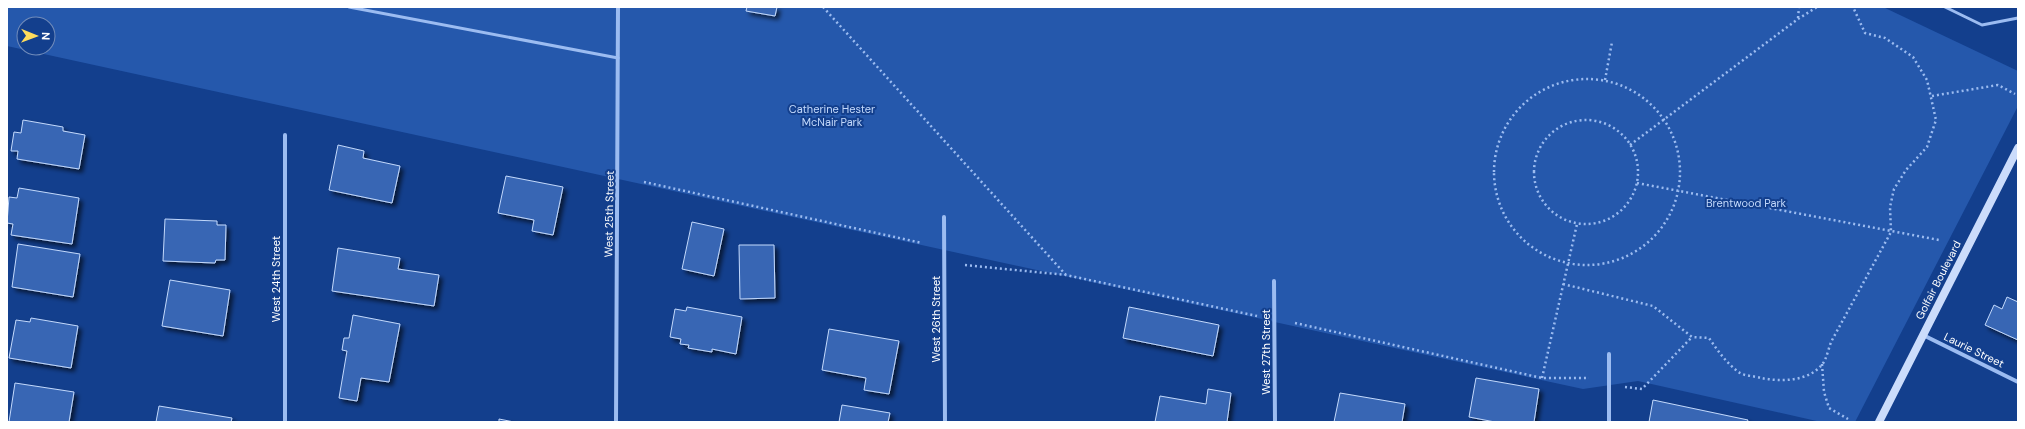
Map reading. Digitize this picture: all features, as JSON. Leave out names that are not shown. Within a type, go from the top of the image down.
[{"type":"main road","name":"Golfair Boulevard","points":[[1879,422],[2018,148]]},
{"type":"street","name":"West 25th Street","points":[[616,422],[618,7]]},
{"type":"street","name":"West 24th Street","points":[[285,135],[285,422]]},
{"type":"street","name":"West 26th Street","points":[[944,217],[945,422]]},
{"type":"street","name":"West 27th Street","points":[[1274,281],[1275,422]]},
{"type":"street","name":"Laurie Street","points":[[1923,335],[2018,382]]},
{"type":"street","points":[[1609,354],[1609,422]]},
{"type":"lane","points":[[349,7],[618,58]]},
{"type":"lane","points":[[1944,7],[1982,25],[2018,18]]},
{"type":"path","points":[[823,7],[1066,274]]},
{"type":"path","points":[[1798,19],[1799,7]]},
{"type":"path","points":[[1630,145],[1798,19],[1817,7]]},
{"type":"path","points":[[1563,284],[1653,306],[1692,337],[1709,338],[1723,357],[1741,374],[1775,381],[1799,379],[1814,371],[1822,364],[1825,361],[1830,342],[1891,232],[1890,207],[1894,189],[1906,170],[1927,147],[1936,120],[1932,96],[1927,80],[1913,57],[1885,38],[1865,33],[1853,7]]},
{"type":"path","points":[[1605,80],[1612,42]]},
{"type":"path","points":[[1578,78],[1605,80],[1629,88],[1644,98],[1665,119],[1679,156],[1680,174],[1678,192],[1672,210],[1663,226],[1650,241],[1635,252],[1617,260],[1599,265],[1580,266],[1543,255],[1527,244],[1514,231],[1503,214],[1497,196],[1494,177],[1494,158],[1499,140],[1507,124],[1517,110],[1530,98],[1545,88],[1561,82],[1578,78]]},
{"type":"path","points":[[1932,96],[1998,85],[2015,94]]},
{"type":"path","points":[[1579,120],[1595,120],[1611,126],[1624,136],[1630,145],[1634,150],[1639,166],[1637,183],[1632,198],[1622,210],[1613,217],[1593,224],[1577,224],[1562,219],[1550,209],[1540,196],[1535,181],[1534,165],[1539,149],[1549,135],[1563,125],[1579,120]]},
{"type":"path","points":[[644,182],[922,243]]},
{"type":"path","points":[[1637,183],[1678,192],[1939,240]]},
{"type":"path","points":[[1542,378],[1577,224]]},
{"type":"path","points":[[965,265],[1066,274],[1257,316]]},
{"type":"path","points":[[1295,323],[1542,378],[1589,378]]},
{"type":"path","points":[[1624,387],[1642,389],[1692,337]]},
{"type":"path","points":[[1822,364],[1824,392],[1829,408],[1848,419]]},
{"type":"green space","name":"Brentwood Park","points":[[7,7],[1883,7],[2018,71],[2018,106],[1855,422],[1821,422],[1638,381],[1583,389],[53,56],[56,56],[56,16],[16,16],[16,48],[7,46]]},
{"type":"building","points":[[747,7],[777,7],[775,16],[746,11]]},
{"type":"building","points":[[23,120],[63,127],[63,131],[85,135],[79,169],[17,159],[18,151],[11,151],[14,132],[21,133]]},
{"type":"building","points":[[338,145],[364,151],[363,158],[400,166],[392,203],[329,190]]},
{"type":"building","points":[[506,176],[563,187],[553,235],[532,231],[534,220],[498,213]]},
{"type":"building","points":[[19,188],[79,198],[72,244],[11,235],[13,224],[7,223],[9,197],[17,198]]},
{"type":"building","points":[[165,219],[217,221],[217,225],[226,225],[225,260],[216,260],[215,263],[163,261]]},
{"type":"building","points":[[692,222],[724,229],[714,276],[682,269]]},
{"type":"building","points":[[18,244],[80,254],[73,297],[12,287]]},
{"type":"building","points":[[739,245],[774,245],[775,298],[740,299]]},
{"type":"building","points":[[338,248],[400,258],[398,269],[439,275],[434,306],[332,291]]},
{"type":"building","points":[[170,280],[230,290],[223,336],[162,326]]},
{"type":"building","points":[[2007,297],[2018,302],[2018,340],[1985,325],[1994,305],[2002,309]]},
{"type":"building","points":[[687,307],[742,317],[736,354],[712,349],[712,352],[688,348],[689,345],[680,344],[681,339],[670,337],[675,309],[686,311]]},
{"type":"building","points":[[1129,307],[1219,325],[1213,356],[1123,338]]},
{"type":"building","points":[[353,315],[400,324],[389,382],[361,378],[357,401],[339,398],[347,351],[342,350],[344,338],[349,338]]},
{"type":"building","points":[[31,318],[78,326],[71,368],[9,358],[16,320],[30,322]]},
{"type":"building","points":[[829,329],[899,341],[889,394],[864,390],[866,378],[822,370]]},
{"type":"building","points":[[1476,378],[1539,389],[1534,422],[1495,422],[1469,417]]},
{"type":"building","points":[[15,383],[74,392],[69,422],[9,422]]},
{"type":"building","points":[[1208,389],[1231,393],[1227,422],[1155,422],[1160,396],[1206,404]]},
{"type":"building","points":[[1340,393],[1405,404],[1402,422],[1334,422]]},
{"type":"building","points":[[1653,400],[1748,420],[1747,422],[1649,422]]},
{"type":"building","points":[[842,405],[890,413],[888,422],[839,422]]},
{"type":"building","points":[[159,406],[232,418],[231,422],[156,422]]},
{"type":"building","points":[[499,419],[514,422],[499,422]]},
{"type":"park label","name":"Catherine Hester McNair Park","points":[[832,115]]}]
